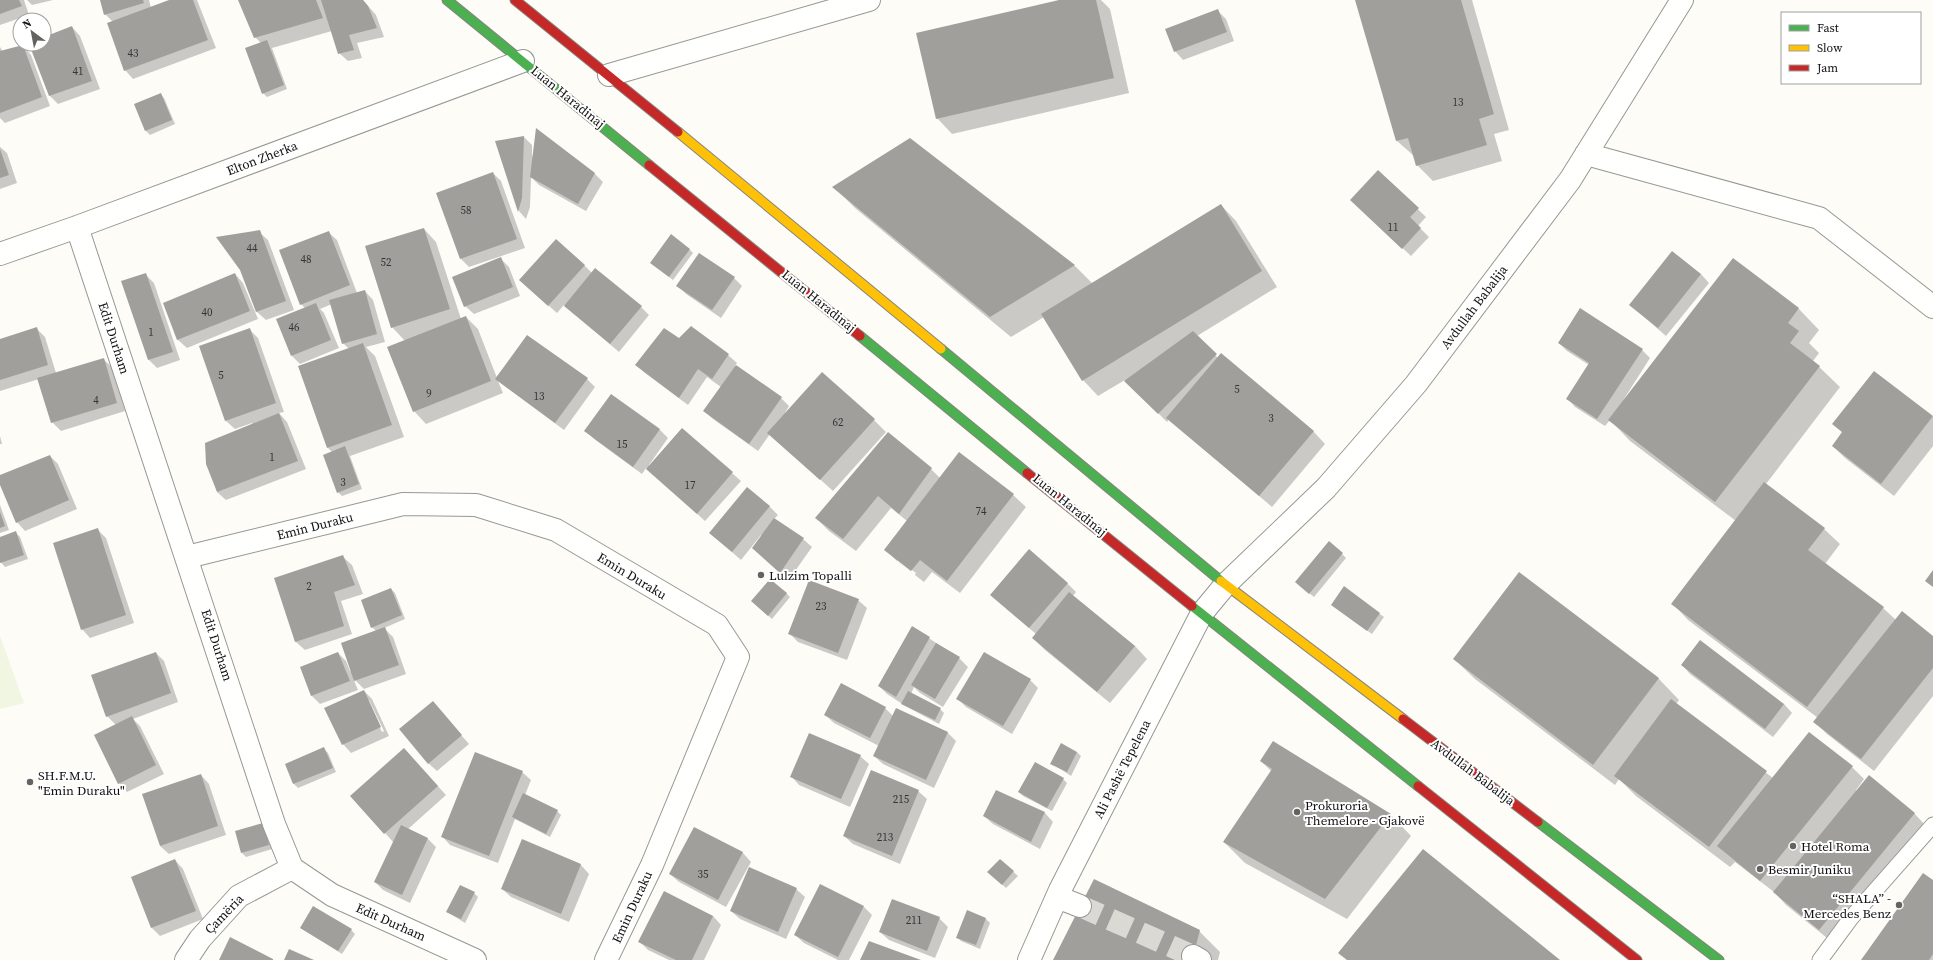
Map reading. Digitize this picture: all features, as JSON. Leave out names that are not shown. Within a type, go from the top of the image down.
[{"type":"main road","name":"Luan Haradinaj","points":[[447,0],[1196,608]]},
{"type":"main road","points":[[515,0],[609,75],[1223,582]]},
{"type":"main road","name":"Avdullah Babalija","points":[[1223,582],[1719,960]]},
{"type":"main road","points":[[1196,608],[1637,960]]},
{"type":"street","points":[[609,75],[869,0]]},
{"type":"street","name":"Avdullah Babalija","points":[[1223,582],[1326,488],[1416,384],[1570,180],[1682,0]]},
{"type":"street","name":"Elton Zherka","points":[[0,254],[77,228],[523,61]]},
{"type":"street","points":[[1586,154],[1819,218],[1933,307]]},
{"type":"street","name":"Edit Durham","points":[[77,228],[274,824],[292,868],[332,895],[475,960]]},
{"type":"street","name":"Emin Duraku","points":[[187,557],[402,504],[476,505],[556,530],[717,625],[738,657],[652,865],[606,960]]},
{"type":"street","name":"Ali Pashë Tepelena","points":[[1029,960],[1057,897],[1196,608],[1223,582]]},
{"type":"street","name":"Çamëria","points":[[186,960],[200,939],[239,896],[292,868]]},
{"type":"street","points":[[1057,897],[1080,906]]},
{"type":"lane","points":[[1820,960],[1851,918],[1933,825]]},
{"type":"green space","points":[[0,636],[24,703],[0,709]]},
{"type":"building","points":[[0,0],[19,0],[22,6],[0,14]]},
{"type":"building","points":[[100,0],[143,0],[144,3],[104,15]]},
{"type":"building","points":[[169,0],[193,0],[208,40],[124,71],[107,23]]},
{"type":"building","points":[[238,0],[316,0],[323,18],[254,38]]},
{"type":"building","points":[[321,0],[363,0],[368,6],[377,28],[349,35],[354,50],[338,54]]},
{"type":"building","points":[[1059,0],[1096,0],[1114,78],[936,119],[916,33]]},
{"type":"building","points":[[1355,0],[1461,0],[1494,114],[1479,119],[1487,145],[1416,166],[1408,138],[1396,141]]},
{"type":"building","points":[[1218,9],[1227,32],[1174,52],[1165,29]]},
{"type":"building","points":[[72,26],[92,81],[49,96],[32,52],[52,52],[52,34]]},
{"type":"building","points":[[267,40],[284,85],[262,94],[245,48]]},
{"type":"building","points":[[12,48],[12,52],[26,52],[42,97],[0,113],[0,51]]},
{"type":"building","points":[[161,93],[172,120],[145,131],[134,104]]},
{"type":"building","points":[[536,128],[595,173],[578,204],[530,177]]},
{"type":"building","points":[[524,136],[522,198],[518,212],[495,141]]},
{"type":"building","points":[[910,138],[1075,265],[990,317],[832,187]]},
{"type":"building","points":[[0,149],[9,175],[0,178]]},
{"type":"building","points":[[1378,170],[1419,208],[1410,217],[1421,228],[1402,249],[1350,200]]},
{"type":"building","points":[[493,172],[517,239],[460,259],[436,193]]},
{"type":"building","points":[[1221,204],[1262,271],[1082,381],[1041,314]]},
{"type":"building","points":[[424,228],[450,309],[391,328],[365,246]]},
{"type":"building","points":[[260,230],[286,301],[256,312],[240,270],[216,237]]},
{"type":"building","points":[[329,231],[350,285],[300,305],[279,250]]},
{"type":"building","points":[[671,234],[690,249],[669,277],[650,263]]},
{"type":"building","points":[[556,239],[585,265],[548,306],[519,280]]},
{"type":"building","points":[[1672,251],[1701,274],[1658,328],[1629,305]]},
{"type":"building","points":[[699,253],[735,277],[712,310],[676,286]]},
{"type":"building","points":[[501,257],[513,287],[464,307],[452,277]]},
{"type":"building","points":[[1733,258],[1799,308],[1788,323],[1799,331],[1790,343],[1820,366],[1715,502],[1608,420]]},
{"type":"building","points":[[595,268],[642,306],[610,344],[564,306]]},
{"type":"building","points":[[146,273],[173,352],[148,360],[121,281]]},
{"type":"building","points":[[235,273],[250,311],[177,340],[163,303]]},
{"type":"building","points":[[365,290],[377,334],[342,344],[329,300]]},
{"type":"building","points":[[316,303],[331,340],[291,356],[276,319]]},
{"type":"building","points":[[1580,308],[1643,349],[1597,419],[1566,399],[1589,363],[1558,343]]},
{"type":"building","points":[[466,316],[491,381],[413,412],[387,347]]},
{"type":"building","points":[[691,326],[729,354],[712,379],[698,369],[679,398],[635,365],[664,328],[679,338]]},
{"type":"building","points":[[37,327],[48,365],[0,380],[0,339]]},
{"type":"building","points":[[250,328],[276,403],[225,421],[199,346]]},
{"type":"building","points":[[1193,331],[1217,354],[1158,414],[1124,381]]},
{"type":"building","points":[[527,335],[588,378],[555,423],[495,379]]},
{"type":"building","points":[[363,343],[392,425],[327,448],[298,366]]},
{"type":"building","points":[[1221,353],[1314,431],[1259,496],[1166,418]]},
{"type":"building","points":[[104,358],[117,403],[51,423],[37,378]]},
{"type":"building","points":[[736,365],[782,397],[749,444],[703,411]]},
{"type":"building","points":[[1874,371],[1933,416],[1881,484],[1832,446],[1842,432],[1832,424]]},
{"type":"building","points":[[822,372],[875,419],[820,480],[767,433]]},
{"type":"building","points":[[611,394],[660,429],[633,467],[584,431]]},
{"type":"building","points":[[279,413],[298,461],[217,492],[206,464],[205,443]]},
{"type":"building","points":[[682,428],[733,472],[697,514],[646,469]]},
{"type":"building","points":[[888,432],[932,468],[899,514],[878,496],[843,539],[815,518]]},
{"type":"building","points":[[345,446],[359,484],[337,493],[323,455]]},
{"type":"building","points":[[959,452],[1014,494],[947,581],[920,560],[911,571],[884,550]]},
{"type":"building","points":[[50,455],[69,500],[16,523],[0,485],[0,475]]},
{"type":"building","points":[[1764,482],[1825,528],[1808,550],[1884,607],[1807,707],[1671,604]]},
{"type":"building","points":[[747,487],[770,506],[732,552],[709,533]]},
{"type":"building","points":[[0,512],[5,526],[0,528]]},
{"type":"building","points":[[774,518],[804,538],[780,573],[752,548]]},
{"type":"building","points":[[98,528],[126,615],[81,630],[53,543]]},
{"type":"building","points":[[16,531],[24,555],[0,563],[0,537]]},
{"type":"building","points":[[1329,541],[1343,553],[1309,594],[1295,582]]},
{"type":"building","points":[[1029,549],[1068,583],[1029,628],[990,595]]},
{"type":"building","points":[[343,555],[355,585],[334,592],[344,626],[295,642],[274,578]]},
{"type":"building","points":[[1933,570],[1933,587],[1925,581]]},
{"type":"building","points":[[1519,572],[1659,678],[1593,765],[1453,659]]},
{"type":"building","points":[[770,579],[787,593],[768,616],[751,601]]},
{"type":"building","points":[[809,580],[859,599],[838,653],[788,634]]},
{"type":"building","points":[[1344,586],[1380,613],[1367,631],[1331,605]]},
{"type":"building","points":[[391,588],[402,615],[371,628],[361,600]]},
{"type":"building","points":[[1069,592],[1135,646],[1097,692],[1032,638]]},
{"type":"building","points":[[1902,611],[1933,636],[1933,668],[1861,759],[1813,722]]},
{"type":"building","points":[[912,626],[930,637],[896,697],[878,686]]},
{"type":"building","points":[[385,627],[399,665],[354,681],[341,643]]},
{"type":"building","points":[[1700,640],[1784,704],[1765,729],[1681,665]]},
{"type":"building","points":[[936,643],[960,657],[935,699],[911,685]]},
{"type":"building","points":[[156,652],[171,693],[106,717],[91,675]]},
{"type":"building","points":[[338,652],[350,681],[311,696],[300,667]]},
{"type":"building","points":[[984,652],[1031,679],[1003,726],[956,699]]},
{"type":"building","points":[[841,683],[886,707],[870,738],[824,715]]},
{"type":"building","points":[[364,690],[381,727],[342,745],[324,708]]},
{"type":"building","points":[[908,691],[941,708],[935,720],[901,704]]},
{"type":"building","points":[[1671,699],[1767,771],[1709,847],[1614,776]]},
{"type":"building","points":[[433,701],[462,735],[428,764],[399,729]]},
{"type":"building","points":[[896,708],[948,732],[926,780],[873,756]]},
{"type":"building","points":[[132,716],[156,765],[118,784],[94,735]]},
{"type":"building","points":[[1809,732],[1853,766],[1760,881],[1717,846]]},
{"type":"building","points":[[809,733],[861,755],[841,799],[790,777]]},
{"type":"building","points":[[1273,741],[1391,814],[1325,899],[1223,842],[1272,769],[1260,761]]},
{"type":"building","points":[[1061,743],[1077,752],[1067,772],[1050,764]]},
{"type":"building","points":[[324,747],[333,768],[293,784],[285,764]]},
{"type":"building","points":[[404,748],[438,786],[384,834],[350,796]]},
{"type":"building","points":[[475,752],[523,771],[489,856],[441,837]]},
{"type":"building","points":[[1035,762],[1064,778],[1047,808],[1018,792]]},
{"type":"building","points":[[871,770],[919,790],[892,856],[843,836]]},
{"type":"building","points":[[201,774],[218,826],[160,846],[142,794]]},
{"type":"building","points":[[1869,775],[1915,813],[1819,930],[1773,892]]},
{"type":"building","points":[[996,790],[1045,812],[1031,842],[983,816]]},
{"type":"building","points":[[523,793],[558,810],[546,834],[512,817]]},
{"type":"building","points":[[263,823],[269,845],[241,853],[235,831]]},
{"type":"building","points":[[401,825],[428,838],[402,895],[374,882]]},
{"type":"building","points":[[694,827],[743,852],[718,900],[669,874]]},
{"type":"building","points":[[522,839],[581,864],[561,914],[501,889]]},
{"type":"building","points":[[1423,849],[1560,960],[1347,960],[1338,953]]},
{"type":"building","points":[[175,859],[196,911],[151,928],[131,877]]},
{"type":"building","points":[[1000,859],[1014,871],[1002,885],[987,872]]},
{"type":"building","points":[[749,867],[797,888],[778,932],[730,911]]},
{"type":"building","points":[[1923,873],[1933,880],[1933,954],[1929,960],[1861,960]]},
{"type":"building","points":[[1094,879],[1200,930],[1192,960],[1053,960]]},
{"type":"building","points":[[820,884],[864,906],[838,957],[794,935]]},
{"type":"building","points":[[460,885],[475,892],[461,919],[446,912]]},
{"type":"building","points":[[664,891],[713,916],[692,960],[676,960],[638,942]]},
{"type":"building","points":[[892,899],[940,917],[927,951],[879,932]]},
{"type":"building","points":[[313,906],[352,929],[338,951],[300,928]]},
{"type":"building","points":[[967,910],[986,918],[976,945],[956,938]]},
{"type":"building","points":[[230,937],[273,959],[273,960],[219,960]]},
{"type":"building","points":[[869,941],[921,960],[860,960]]},
{"type":"building","points":[[289,949],[314,960],[284,960]]},
{"type":"tunnel","points":[[1080,906],[1193,956]]},
{"type":"traffic: fast","points":[[447,0],[649,165]]},
{"type":"traffic: fast","points":[[860,336],[1027,473]]},
{"type":"traffic: fast","points":[[941,349],[1221,581]]},
{"type":"traffic: fast","points":[[1192,606],[1418,786]]},
{"type":"traffic: fast","points":[[1538,822],[1719,960]]},
{"type":"traffic: slow","points":[[678,132],[941,349]]},
{"type":"traffic: slow","points":[[1221,581],[1403,719]]},
{"type":"traffic: jam","points":[[515,0],[678,132]]},
{"type":"traffic: jam","points":[[649,165],[860,336]]},
{"type":"traffic: jam","points":[[1027,473],[1192,606]]},
{"type":"traffic: jam","points":[[1403,719],[1538,822]]},
{"type":"traffic: jam","points":[[1418,786],[1637,960]]},
{"type":"place","name":"Lulzim Topalli","points":[[761,575]]},
{"type":"place","name":"SH.F.M.U. \"Emin Duraku\"","points":[[30,782]]},
{"type":"place","name":"Prokuroria Themelore - Gjakovë","points":[[1297,812]]},
{"type":"place","name":"Hotel Roma","points":[[1793,846]]},
{"type":"place","name":"Besmir Juniku","points":[[1760,869]]},
{"type":"place","name":"“SHALA” - Mercedes Benz","points":[[1899,905]]}]
